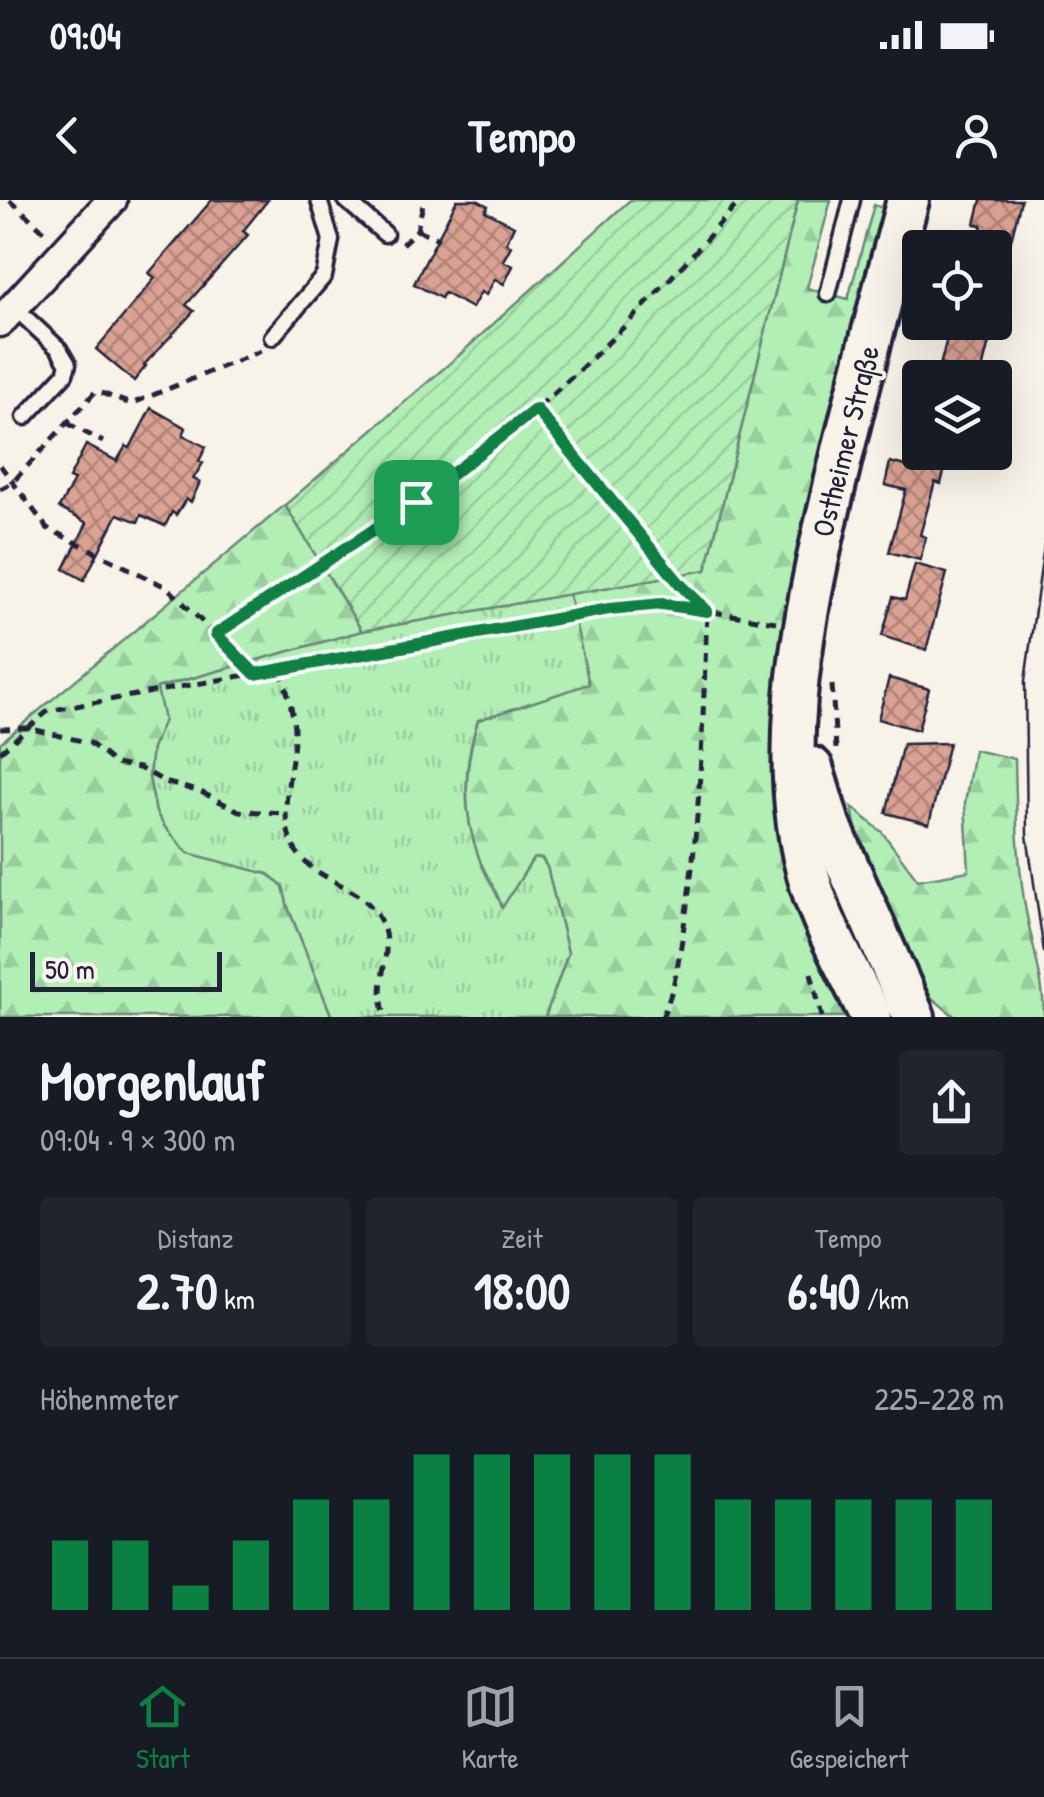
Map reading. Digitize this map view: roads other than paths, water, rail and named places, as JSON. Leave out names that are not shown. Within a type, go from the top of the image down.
[{"type":"main road","name":"Ostheimer Straße","points":[[871,1017],[834,940],[828,821],[808,756],[796,686],[803,628],[842,445],[903,202]]},
{"type":"main road","name":"Ostheimer Straße","points":[[828,869],[914,1017]]},
{"type":"street","points":[[7,314],[112,200]]},
{"type":"lane","points":[[272,337],[324,276],[331,240],[319,200]]},
{"type":"lane","points":[[346,200],[385,234]]},
{"type":"lane","points":[[828,294],[852,200]]},
{"type":"lane","points":[[7,314],[60,348],[68,364],[62,377],[25,417]]},
{"type":"tram line","points":[[1044,546],[1025,681],[1027,835],[1044,952]]}]
